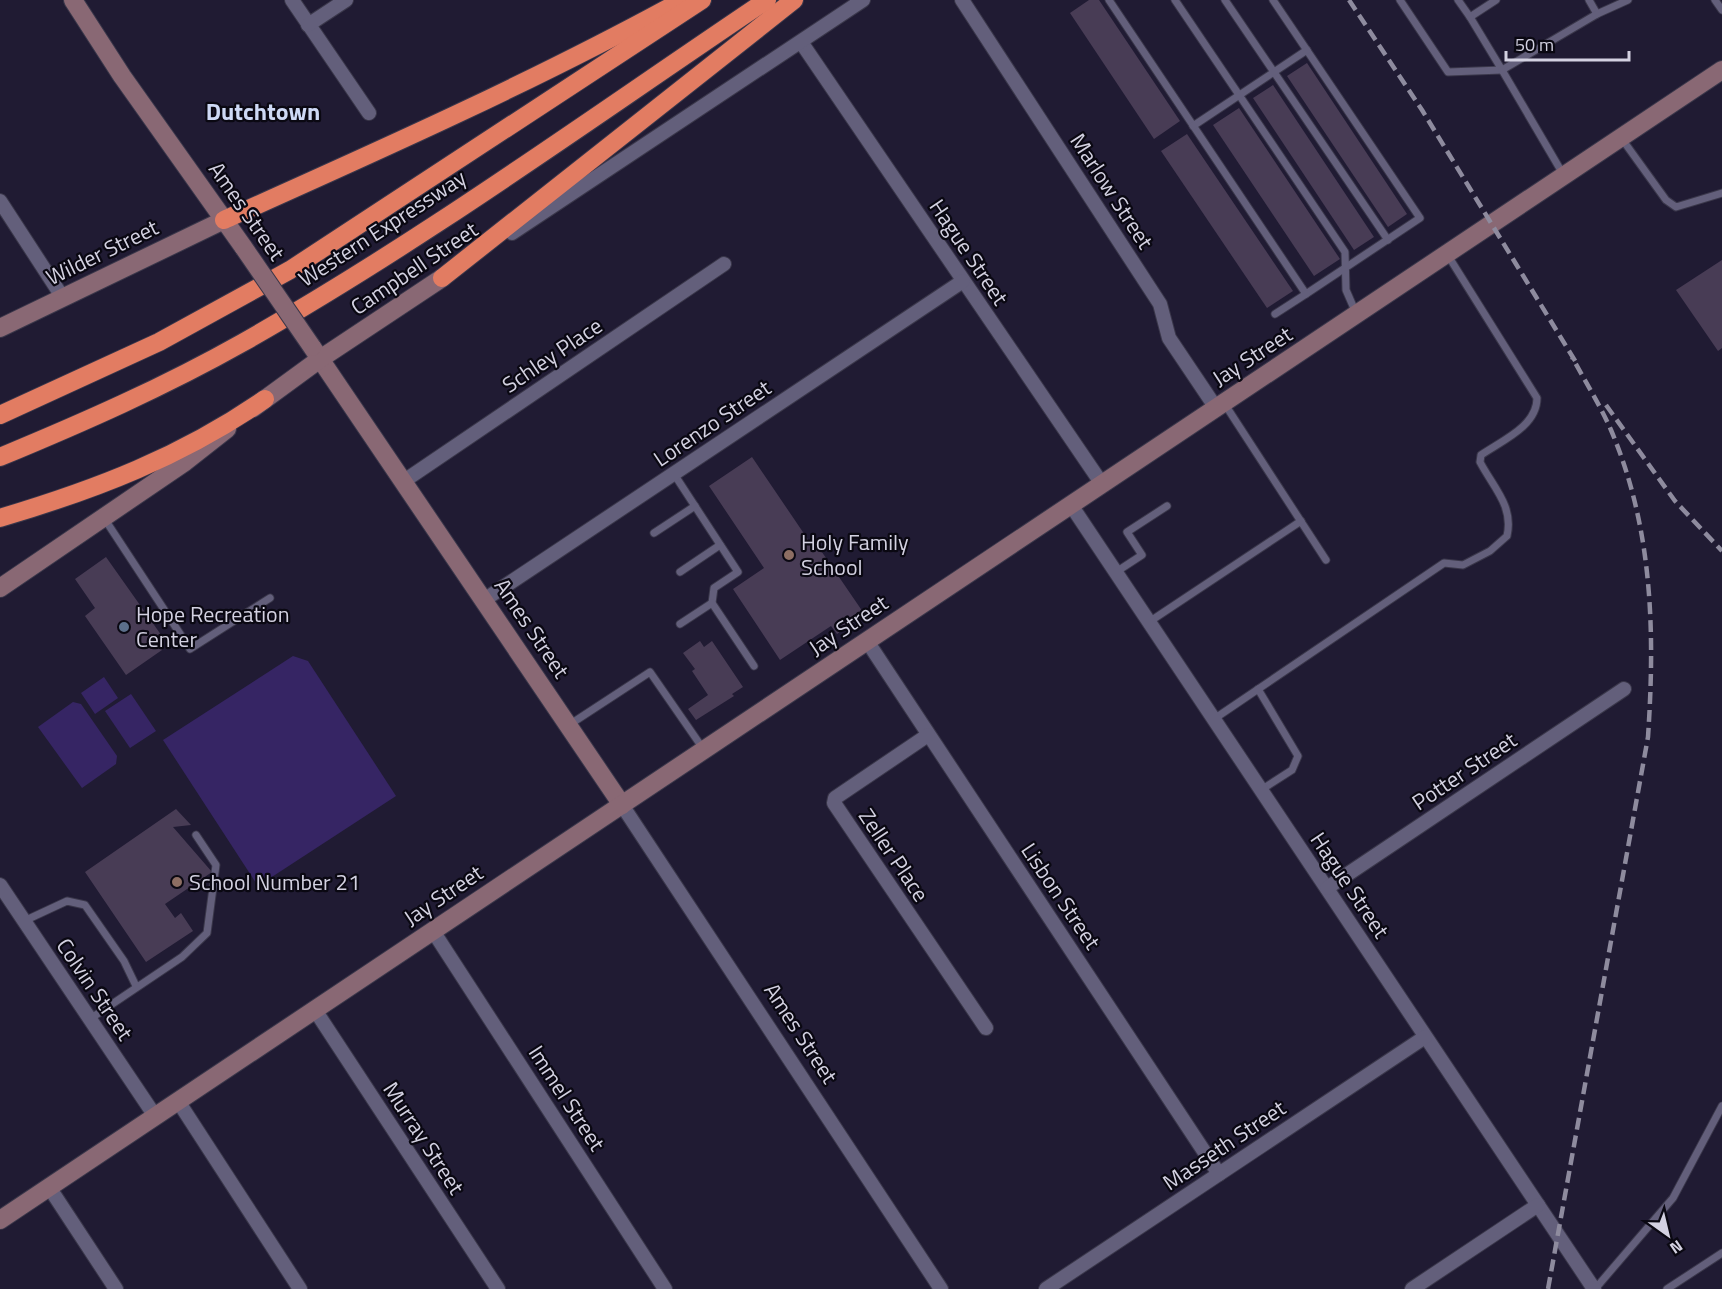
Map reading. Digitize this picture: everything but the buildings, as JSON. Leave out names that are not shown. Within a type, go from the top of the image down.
[{"type":"highway","points":[[224,220],[440,122],[613,38],[683,0]]},
{"type":"highway","name":"Western Expressway","points":[[0,415],[159,342],[281,275],[417,189],[702,0]]},
{"type":"highway","name":"Western Expressway","points":[[0,457],[134,398],[231,349],[292,314],[420,234],[767,0]]},
{"type":"highway","points":[[442,278],[794,0]]},
{"type":"highway","points":[[0,518],[89,490],[149,466],[220,429],[265,399]]},
{"type":"street","name":"Ames Street","points":[[73,0],[569,725],[941,1289]]},
{"type":"street","points":[[292,0],[369,113]]},
{"type":"street","points":[[308,25],[346,0]]},
{"type":"street","name":"Campbell Street","points":[[0,588],[192,457],[265,399],[316,353],[442,278],[863,0]]},
{"type":"street","name":"Marlow Street","points":[[962,0],[1160,304],[1169,338],[1220,406]]},
{"type":"street","name":"Hague Street","points":[[801,42],[1102,484]]},
{"type":"street","name":"Jay Street","points":[[0,1220],[1722,70]]},
{"type":"street","points":[[0,201],[63,298]]},
{"type":"street","name":"Wilder Street","points":[[0,328],[224,220]]},
{"type":"street","name":"Schley Place","points":[[404,481],[724,264]]},
{"type":"street","name":"Lorenzo Street","points":[[484,600],[963,281]]},
{"type":"street","name":"Hague Street","points":[[1071,505],[1594,1289]]},
{"type":"street","name":"Lisbon Street","points":[[867,641],[1220,1174]]},
{"type":"street","name":"Potter Street","points":[[1327,888],[1624,689]]},
{"type":"street","name":"Zeller Place","points":[[928,735],[834,798],[834,803],[986,1028]]},
{"type":"street","name":"Colvin Street","points":[[0,885],[155,1116]]},
{"type":"street","name":"Immel Street","points":[[433,931],[665,1289]]},
{"type":"street","name":"Murray Street","points":[[315,1010],[498,1289]]},
{"type":"street","name":"Masseth Street","points":[[1046,1289],[1425,1037]]},
{"type":"street","points":[[178,1101],[300,1289]]},
{"type":"street","points":[[49,1187],[116,1289]]},
{"type":"street","points":[[1412,1289],[1538,1205]]},
{"type":"lane","points":[[1109,0],[1306,294]]},
{"type":"lane","points":[[1175,0],[1345,252],[1346,290],[1358,315]]},
{"type":"lane","points":[[1225,0],[1388,240]]},
{"type":"lane","points":[[1273,0],[1420,218],[1345,270],[1275,314]]},
{"type":"lane","points":[[1400,0],[1448,72],[1502,70],[1598,14],[1628,0]]},
{"type":"lane","points":[[1458,0],[1564,176]]},
{"type":"lane","points":[[1470,17],[1496,0]]},
{"type":"lane","points":[[1588,0],[1598,14]]},
{"type":"lane","points":[[1715,0],[1722,10]]},
{"type":"lane","points":[[1193,126],[1307,50]]},
{"type":"lane","points":[[1621,138],[1666,200],[1676,207],[1722,193]]},
{"type":"lane","points":[[1214,719],[1444,563],[1463,565],[1490,551],[1507,536],[1509,516],[1504,501],[1480,462],[1481,455],[1530,420],[1536,410],[1536,398],[1447,254]]},
{"type":"lane","points":[[1220,406],[1326,560]]},
{"type":"lane","points":[[674,474],[738,572],[714,588],[712,603],[754,666]]},
{"type":"lane","points":[[654,533],[695,506]]},
{"type":"lane","points":[[1116,572],[1142,555],[1126,532],[1167,506]]},
{"type":"lane","points":[[104,518],[190,649],[270,598]]},
{"type":"lane","points":[[1149,622],[1300,521]]},
{"type":"lane","points":[[680,572],[720,545]]},
{"type":"lane","points":[[680,624],[712,603]]},
{"type":"lane","points":[[569,725],[650,672],[704,750]]},
{"type":"lane","points":[[1258,689],[1298,756],[1292,770],[1261,790]]},
{"type":"lane","points":[[90,1019],[135,986],[150,980],[182,957],[207,933],[216,866],[196,835]]},
{"type":"lane","points":[[24,921],[56,904],[78,901],[85,905],[124,961],[135,986]]},
{"type":"lane","points":[[1594,1289],[1673,1198],[1722,1106]]},
{"type":"lane","points":[[1667,1289],[1721,1255]]},
{"type":"shaded area","points":[[293,656],[308,661],[396,796],[258,886],[163,740]]},
{"type":"shaded area","points":[[104,677],[118,698],[95,714],[81,693]]},
{"type":"shaded area","points":[[131,694],[156,731],[130,748],[105,711]]},
{"type":"shaded area","points":[[73,702],[81,704],[117,756],[116,764],[82,788],[38,727]]},
{"type":"railway","points":[[1349,0],[1422,110],[1577,364]]},
{"type":"railway","points":[[1548,1289],[1648,737],[1650,698],[1648,581],[1635,505],[1625,467],[1611,430],[1572,357]]},
{"type":"railway","points":[[1606,405],[1675,501],[1722,551]]},
{"type":"place","name":"Holy Family School","points":[[789,555]]},
{"type":"place","name":"Hope Recreation Center","points":[[124,627]]},
{"type":"place","name":"School Number 21","points":[[177,882]]},
{"type":"district","name":"Dutchtown","points":[[263,111]]}]
